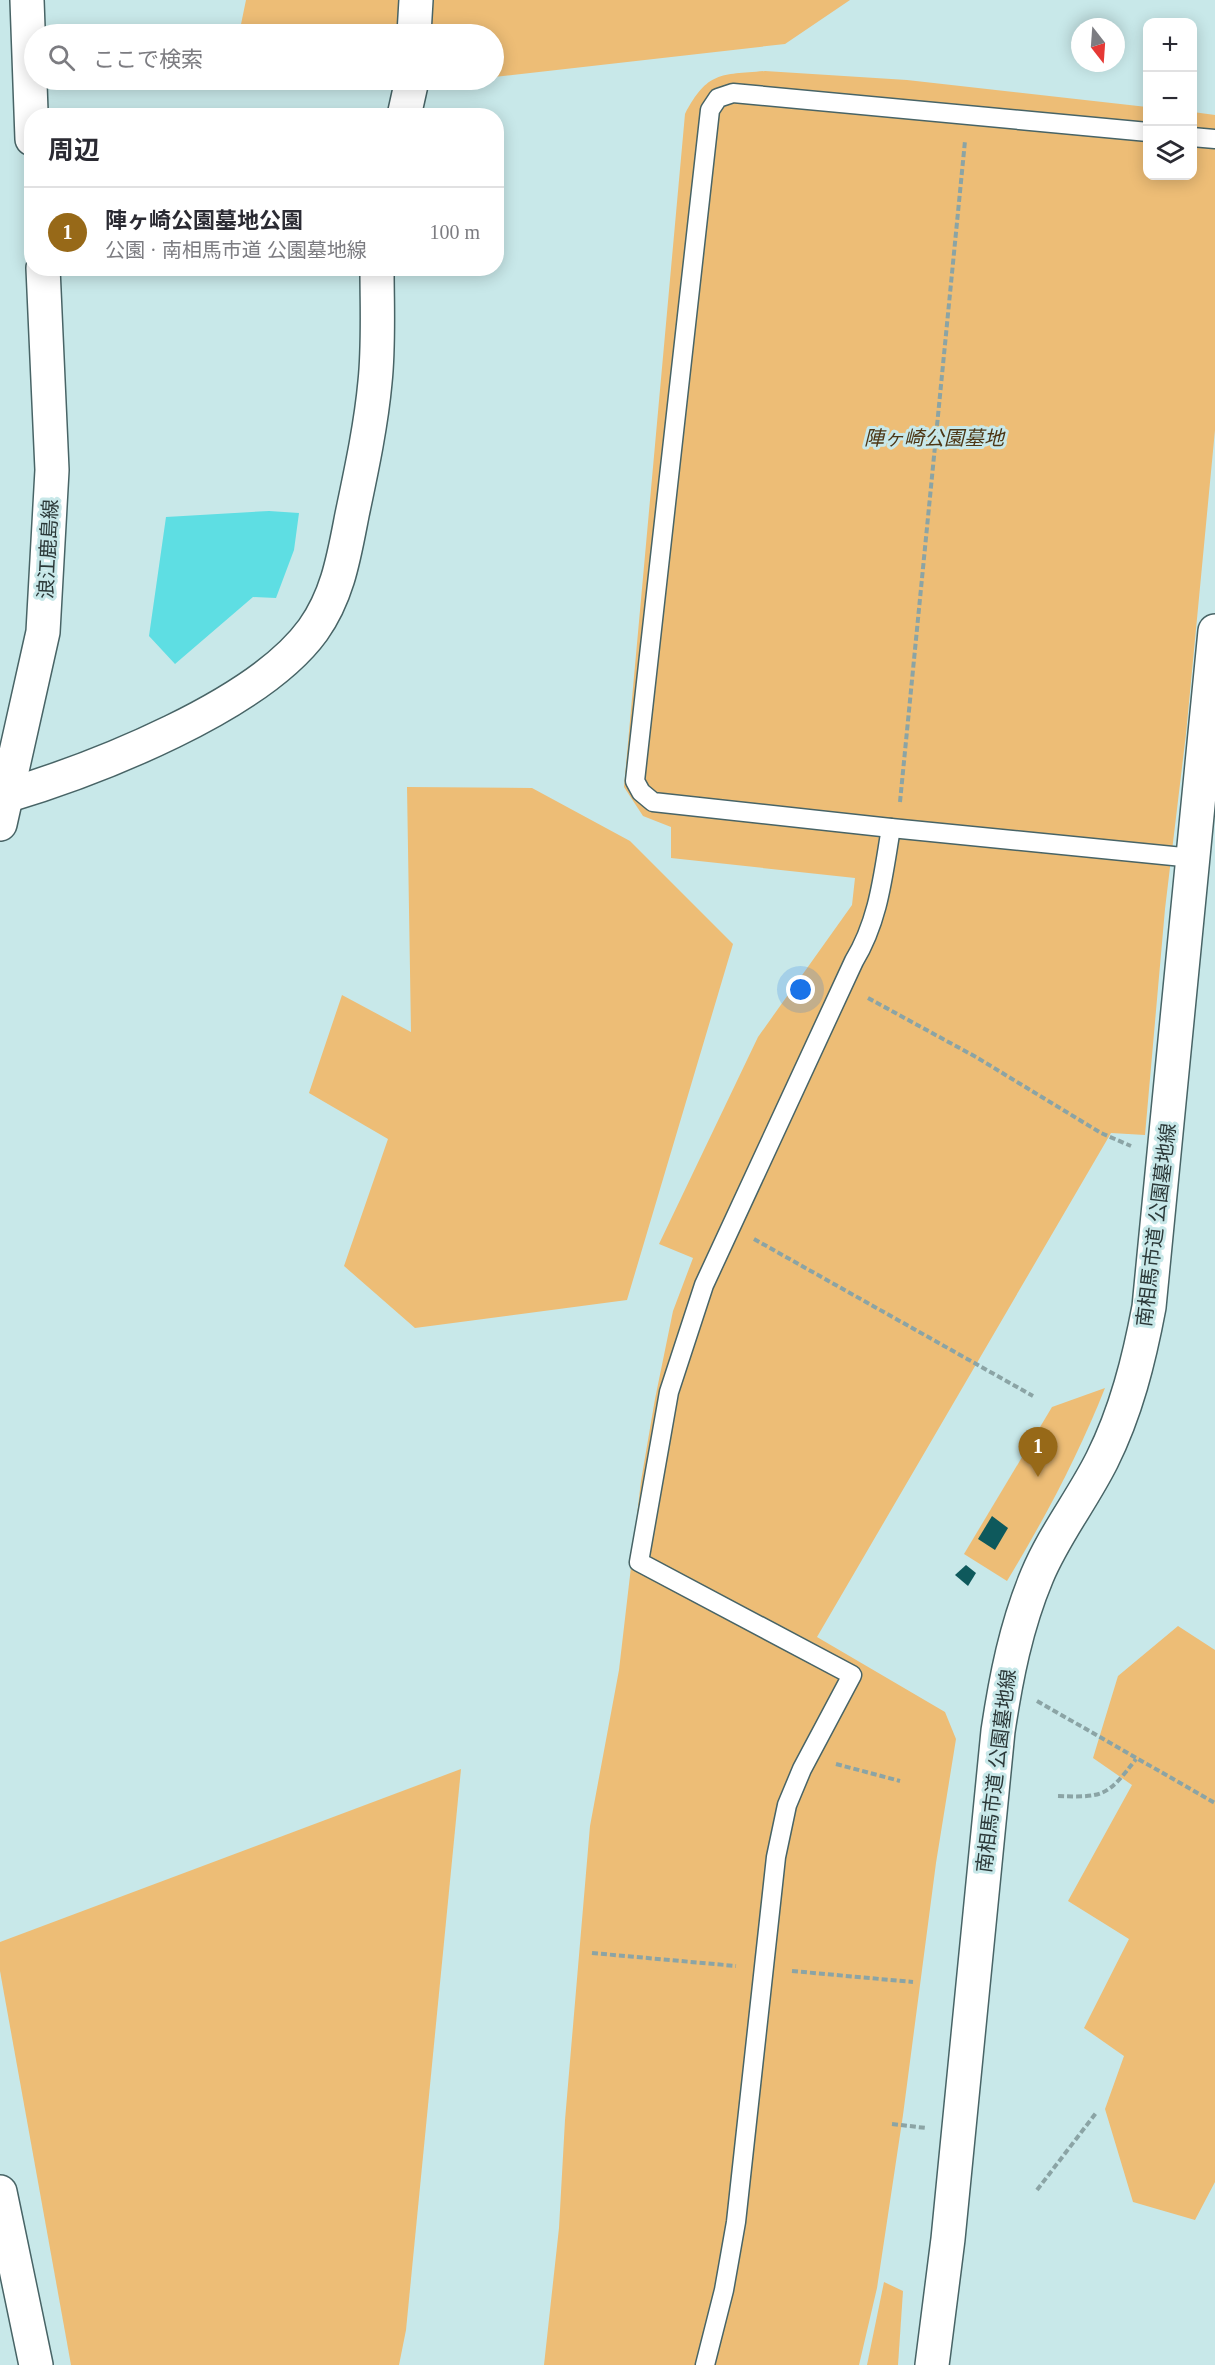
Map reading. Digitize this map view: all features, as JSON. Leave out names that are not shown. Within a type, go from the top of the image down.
[{"type":"street","points":[[27,0],[28,24]]},
{"type":"street","points":[[415,24],[416,0]]},
{"type":"street","points":[[30,90],[31,108]]},
{"type":"street","points":[[406,108],[410,90]]},
{"type":"street","name":"浪江鹿島線","points":[[3,810],[44,632],[52,470],[43,276]]},
{"type":"street","points":[[3,810],[93,765],[186,724],[257,683],[286,660],[312,631],[328,605],[339,578],[359,482],[375,382],[377,276]]},
{"type":"street","name":"南相馬市道 公園墓地線","points":[[932,2365],[948,2239],[996,1743],[1006,1682],[1023,1611],[1037,1575],[1049,1548],[1102,1460],[1124,1410],[1140,1356],[1154,1276],[1215,631]]},
{"type":"street","points":[[0,2192],[36,2365]]},
{"type":"lane","points":[[1143,132],[733,93],[718,98],[710,110],[635,781],[641,792],[653,802],[1193,858]]},
{"type":"lane","points":[[1197,137],[1215,139]]},
{"type":"lane","points":[[705,2365],[724,2290],[735,2222],[776,1857],[787,1805],[808,1757],[852,1675],[639,1562],[669,1392],[704,1285],[843,984],[868,938],[876,912],[891,828]]},
{"type":"path","points":[[891,828],[900,806],[968,115]]},
{"type":"path","points":[[843,984],[976,1058],[1101,1133]]},
{"type":"path","points":[[731,1226],[1033,1396]]},
{"type":"path","points":[[1006,1682],[1215,1803]]},
{"type":"path","points":[[808,1757],[900,1780]]},
{"type":"path","points":[[1058,1796],[1100,1795],[1115,1786],[1136,1758]]},
{"type":"path","points":[[1037,2190],[1096,2113]]},
{"type":"path","points":[[892,2124],[935,2128]]},
{"type":"green space","points":[[246,0],[850,0],[785,44],[504,76],[504,24],[241,24]]},
{"type":"green space","name":"陣ヶ崎公園墓地","points":[[765,71],[907,80],[1143,107],[1143,180],[1197,180],[1197,113],[1215,115],[1215,430],[1186,734],[1165,909],[1145,1135],[1111,1133],[817,1637],[945,1712],[956,1739],[936,1863],[903,2115],[877,2288],[859,2365],[544,2365],[559,2228],[565,2120],[590,1826],[619,1670],[641,1481],[655,1399],[673,1311],[693,1258],[659,1244],[758,1037],[852,905],[855,878],[671,858],[671,827],[643,816],[624,787],[685,114],[693,100],[709,83],[717,78],[737,73]]},
{"type":"green space","points":[[407,787],[532,788],[630,841],[733,944],[627,1300],[415,1328],[344,1266],[388,1139],[309,1093],[342,995],[411,1032]]},
{"type":"green space","points":[[1105,1388],[1060,1486],[1007,1581],[964,1554],[1052,1407]]},
{"type":"green space","points":[[1178,1626],[1215,1650],[1215,2182],[1195,2220],[1133,2202],[1105,2109],[1124,2056],[1084,2028],[1129,1939],[1068,1901],[1132,1785],[1093,1758],[1118,1676]]},
{"type":"green space","points":[[461,1769],[406,2330],[399,2365],[71,2365],[0,1971],[0,1942]]},
{"type":"green space","points":[[884,2282],[903,2291],[898,2365],[867,2365]]},
{"type":"water","points":[[269,511],[299,513],[294,550],[276,598],[253,597],[175,664],[149,636],[166,517]]},
{"type":"building","points":[[992,1516],[1008,1528],[995,1550],[978,1539]]},
{"type":"building","points":[[966,1565],[976,1573],[968,1586],[955,1575]]},
{"type":"place","name":"陣ヶ崎公園墓地公園","points":[[1038,1477]]}]
